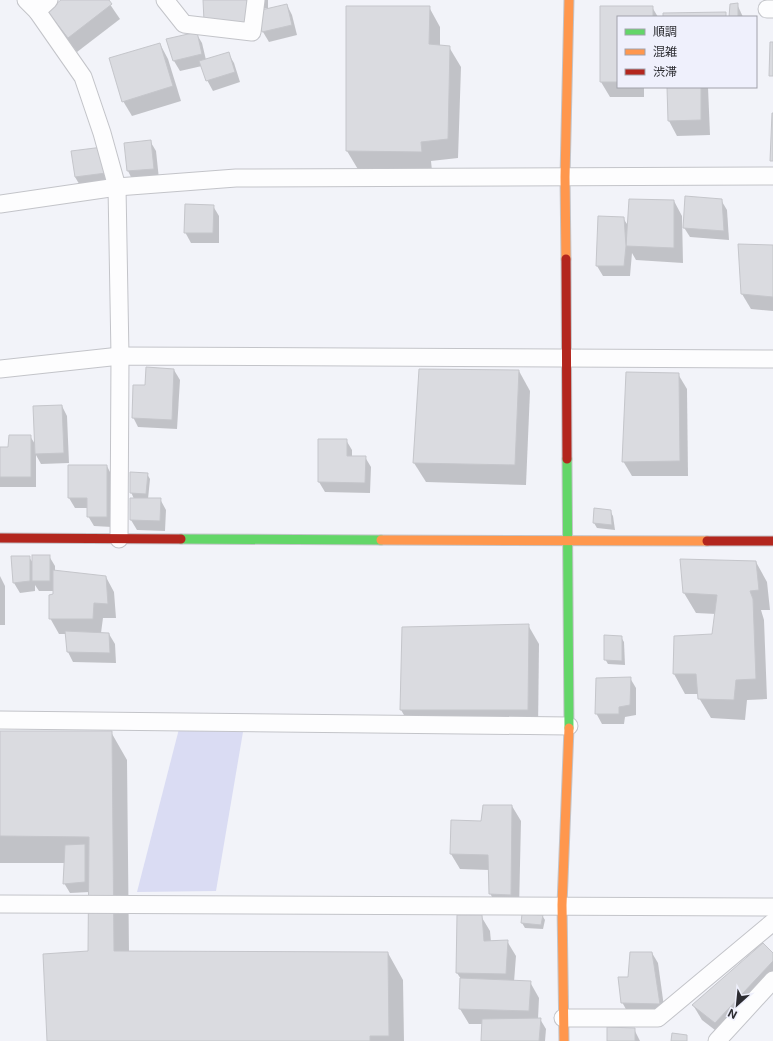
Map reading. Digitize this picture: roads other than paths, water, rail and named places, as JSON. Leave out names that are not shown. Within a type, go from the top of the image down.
[{"type":"street","points":[[165,0],[184,24],[252,32],[256,0]]},
{"type":"street","points":[[564,1041],[562,905],[569,726],[566,541],[565,177],[569,0]]},
{"type":"street","points":[[37,4],[83,78],[102,133],[117,187],[120,356],[119,539]]},
{"type":"street","points":[[0,204],[117,187],[236,178],[773,176]]},
{"type":"street","points":[[0,369],[120,356],[773,359]]},
{"type":"street","points":[[0,538],[566,541],[773,540]]},
{"type":"street","points":[[0,720],[569,726]]},
{"type":"street","points":[[0,904],[773,907]]},
{"type":"street","points":[[563,1018],[658,1018],[773,922]]},
{"type":"street","points":[[717,1041],[773,980]]}]
